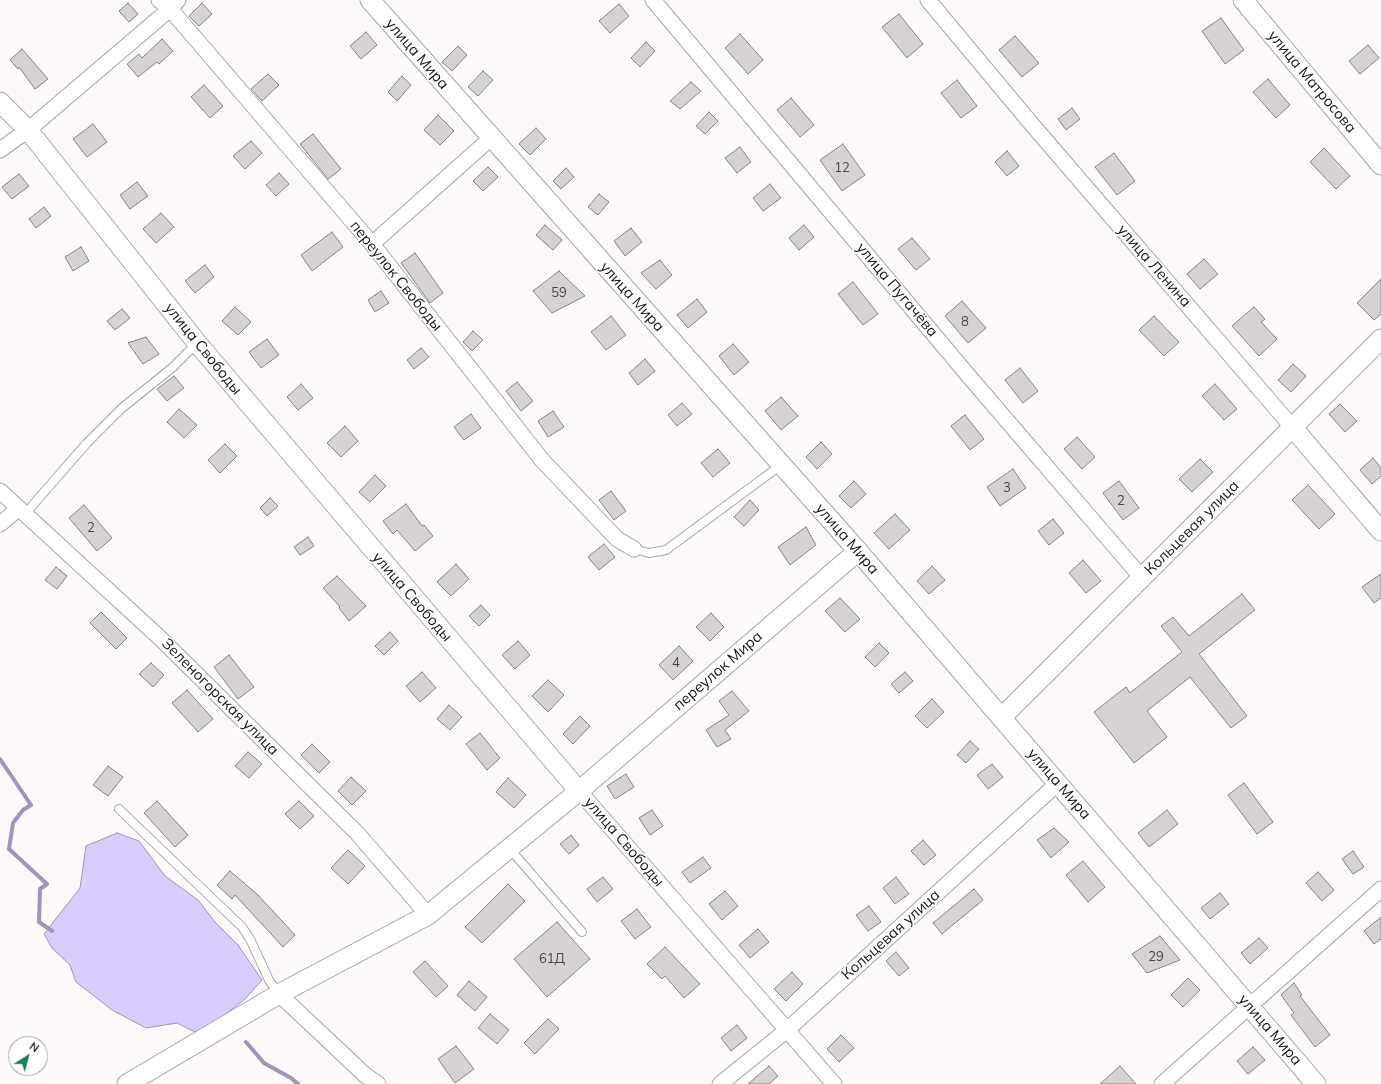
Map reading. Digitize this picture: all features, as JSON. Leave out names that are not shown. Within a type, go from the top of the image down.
[{"type":"street","name":"улица Мира","points":[[370,0],[858,551],[1316,1084]]},
{"type":"street","name":"улица Пугачёва","points":[[654,0],[967,374],[1142,578]]},
{"type":"street","name":"улица Ленина","points":[[928,0],[1028,121],[1381,531]]},
{"type":"street","name":"улица Матросова","points":[[1243,0],[1381,165]]},
{"type":"street","points":[[0,150],[28,130],[169,3]]},
{"type":"street","name":"переулок Свободы","points":[[169,3],[372,244],[542,460],[616,539],[634,549]]},
{"type":"street","name":"улица Свободы","points":[[0,102],[28,130],[197,343],[578,791],[834,1084]]},
{"type":"street","points":[[372,244],[491,138]]},
{"type":"street","name":"Кольцевая улица","points":[[1002,717],[1381,339]]},
{"type":"street","name":"Зеленогорская улица","points":[[0,491],[160,638],[346,822],[428,915]]},
{"type":"street","points":[[0,524],[22,511]]},
{"type":"street","name":"переулок Мира","points":[[127,1084],[279,994],[428,915],[578,791],[858,551]]},
{"type":"street","name":"Кольцевая улица","points":[[720,1084],[787,1030],[1058,783]]},
{"type":"street","points":[[1162,1084],[1381,889]]},
{"type":"street","points":[[279,994],[365,1075],[378,1084]]},
{"type":"lane","points":[[22,511],[112,418],[172,368],[197,343]]},
{"type":"lane","points":[[634,549],[649,553],[666,550],[781,465]]},
{"type":"lane","points":[[119,808],[242,927],[250,939],[269,980],[279,994]]},
{"type":"lane","points":[[509,848],[582,932]]},
{"type":"shaded area","points":[[117,833],[139,841],[165,876],[198,900],[215,922],[238,945],[262,980],[245,999],[218,1020],[195,1032],[177,1023],[146,1028],[112,1010],[76,982],[70,965],[52,948],[44,934],[80,888],[86,846]]},
{"type":"building","points":[[128,3],[138,14],[129,22],[119,11]]},
{"type":"building","points":[[202,3],[212,14],[199,26],[189,16]]},
{"type":"building","points":[[619,4],[629,16],[610,33],[599,21]]},
{"type":"building","points":[[899,14],[923,44],[907,58],[882,27]]},
{"type":"building","points":[[1221,18],[1244,50],[1225,64],[1202,31]]},
{"type":"building","points":[[366,32],[377,45],[361,59],[350,46]]},
{"type":"building","points":[[740,34],[763,60],[748,74],[725,48]]},
{"type":"building","points":[[1015,36],[1039,63],[1022,77],[999,50]]},
{"type":"building","points":[[162,39],[173,51],[159,64],[157,62],[138,77],[127,64],[139,54],[142,58]]},
{"type":"building","points":[[646,42],[655,51],[640,67],[631,58]]},
{"type":"building","points":[[1368,45],[1379,58],[1360,74],[1349,61]]},
{"type":"building","points":[[458,46],[467,55],[452,71],[442,62]]},
{"type":"building","points":[[22,49],[48,79],[35,89],[19,67],[18,69],[10,60]]},
{"type":"building","points":[[483,71],[493,80],[478,96],[468,87]]},
{"type":"building","points":[[268,74],[279,85],[262,101],[251,89]]},
{"type":"building","points":[[402,76],[411,85],[397,101],[388,92]]},
{"type":"building","points":[[1268,79],[1290,105],[1276,118],[1253,92]]},
{"type":"building","points":[[957,80],[977,106],[961,118],[941,93]]},
{"type":"building","points":[[691,82],[701,91],[680,109],[670,101]]},
{"type":"building","points":[[204,85],[223,106],[210,118],[191,97]]},
{"type":"building","points":[[791,98],[814,125],[800,137],[777,110]]},
{"type":"building","points":[[1072,108],[1080,119],[1066,130],[1058,119]]},
{"type":"building","points":[[709,112],[718,121],[705,134],[696,126]]},
{"type":"building","points":[[438,115],[454,131],[440,145],[424,130]]},
{"type":"building","points":[[93,124],[107,142],[87,157],[73,139]]},
{"type":"building","points":[[536,128],[546,139],[530,155],[519,144]]},
{"type":"building","points":[[313,134],[341,169],[328,179],[300,144]]},
{"type":"building","points":[[251,141],[262,153],[245,169],[233,156]]},
{"type":"building","points":[[843,144],[865,175],[842,191],[820,160]]},
{"type":"building","points":[[740,147],[751,162],[737,173],[725,158]]},
{"type":"building","points":[[1324,148],[1350,176],[1336,189],[1310,162]]},
{"type":"building","points":[[1007,151],[1019,166],[1007,176],[995,162]]},
{"type":"building","points":[[1114,153],[1135,181],[1117,195],[1095,167]]},
{"type":"building","points":[[488,167],[498,177],[483,191],[473,181]]},
{"type":"building","points":[[566,168],[574,177],[561,189],[553,181]]},
{"type":"building","points":[[279,173],[289,184],[276,196],[266,185]]},
{"type":"building","points":[[19,174],[29,186],[12,199],[2,187]]},
{"type":"building","points":[[137,182],[148,196],[130,209],[120,195]]},
{"type":"building","points":[[770,184],[781,198],[763,211],[753,198]]},
{"type":"building","points":[[599,194],[609,202],[598,215],[588,207]]},
{"type":"building","points":[[44,207],[51,216],[36,228],[29,219]]},
{"type":"building","points":[[161,213],[174,227],[156,243],[143,229]]},
{"type":"building","points":[[545,225],[562,240],[553,250],[536,235]]},
{"type":"building","points":[[804,225],[814,237],[799,250],[789,238]]},
{"type":"building","points":[[631,228],[642,242],[625,256],[614,241]]},
{"type":"building","points":[[332,232],[343,247],[312,271],[301,255]]},
{"type":"building","points":[[912,238],[930,259],[916,270],[898,249]]},
{"type":"building","points":[[81,247],[89,261],[73,271],[65,257]]},
{"type":"building","points":[[415,253],[443,293],[430,303],[401,263]]},
{"type":"building","points":[[1204,259],[1218,274],[1200,289],[1187,274]]},
{"type":"building","points":[[660,260],[672,275],[656,289],[641,273]]},
{"type":"building","points":[[205,265],[214,277],[195,293],[185,281]]},
{"type":"building","points":[[559,271],[585,296],[552,313],[533,291]]},
{"type":"building","points":[[1381,279],[1381,314],[1374,320],[1357,303]]},
{"type":"building","points":[[853,282],[878,314],[863,325],[838,294]]},
{"type":"building","points":[[381,291],[389,303],[375,312],[368,300]]},
{"type":"building","points":[[697,299],[707,312],[688,328],[677,315]]},
{"type":"building","points":[[962,301],[986,328],[968,343],[945,316]]},
{"type":"building","points":[[235,307],[251,322],[238,335],[222,321]]},
{"type":"building","points":[[1254,307],[1265,319],[1261,322],[1277,339],[1259,356],[1232,326]]},
{"type":"building","points":[[122,309],[130,318],[115,330],[107,321]]},
{"type":"building","points":[[611,316],[626,335],[606,350],[591,332]]},
{"type":"building","points":[[1154,316],[1179,342],[1164,356],[1139,330]]},
{"type":"building","points":[[473,331],[483,340],[472,351],[463,342]]},
{"type":"building","points":[[146,337],[159,354],[143,364],[128,343]]},
{"type":"building","points":[[267,339],[279,355],[261,368],[249,352]]},
{"type":"building","points":[[733,344],[749,362],[734,375],[719,356]]},
{"type":"building","points":[[421,348],[429,357],[414,369],[407,360]]},
{"type":"building","points":[[645,359],[655,371],[638,385],[629,373]]},
{"type":"building","points":[[1293,364],[1306,376],[1291,392],[1278,380]]},
{"type":"building","points":[[1020,368],[1038,391],[1023,403],[1005,380]]},
{"type":"building","points":[[174,376],[184,388],[167,401],[157,389]]},
{"type":"building","points":[[517,382],[533,401],[521,411],[506,391]]},
{"type":"building","points":[[301,384],[313,398],[298,410],[287,397]]},
{"type":"building","points":[[1215,384],[1237,409],[1224,420],[1202,396]]},
{"type":"building","points":[[781,397],[798,416],[781,430],[765,411]]},
{"type":"building","points":[[682,403],[692,414],[677,426],[668,415]]},
{"type":"building","points":[[1340,404],[1357,421],[1345,432],[1329,414]]},
{"type":"building","points":[[179,409],[197,425],[184,438],[167,422]]},
{"type":"building","points":[[553,411],[564,427],[548,437],[538,421]]},
{"type":"building","points":[[471,414],[481,428],[464,440],[454,427]]},
{"type":"building","points":[[965,415],[984,439],[970,450],[951,426]]},
{"type":"building","points":[[345,426],[358,441],[341,457],[327,443]]},
{"type":"building","points":[[1077,437],[1095,457],[1082,469],[1064,449]]},
{"type":"building","points":[[821,442],[832,454],[817,469],[806,457]]},
{"type":"building","points":[[225,444],[237,456],[220,473],[208,460]]},
{"type":"building","points":[[718,449],[730,463],[713,477],[701,463]]},
{"type":"building","points":[[1373,458],[1381,468],[1381,476],[1372,484],[1360,470]]},
{"type":"building","points":[[1200,459],[1213,472],[1192,492],[1179,479]]},
{"type":"building","points":[[1013,469],[1026,488],[1000,506],[987,487]]},
{"type":"building","points":[[375,475],[386,486],[370,502],[359,492]]},
{"type":"building","points":[[854,481],[866,494],[851,508],[839,496]]},
{"type":"building","points":[[1119,481],[1139,508],[1123,520],[1103,493]]},
{"type":"building","points":[[1308,485],[1335,514],[1319,529],[1292,500]]},
{"type":"building","points":[[611,491],[626,511],[614,520],[599,500]]},
{"type":"building","points":[[270,498],[278,506],[267,516],[260,508]]},
{"type":"building","points":[[750,500],[759,510],[744,526],[734,517]]},
{"type":"building","points":[[406,504],[422,526],[424,525],[433,536],[415,551],[397,530],[393,534],[383,521]]},
{"type":"building","points":[[84,505],[112,538],[97,551],[69,518]]},
{"type":"building","points":[[895,514],[910,530],[889,549],[874,533]]},
{"type":"building","points":[[1053,519],[1064,533],[1049,545],[1038,531]]},
{"type":"building","points":[[806,527],[816,545],[790,565],[778,547]]},
{"type":"building","points":[[308,537],[314,546],[300,555],[294,547]]},
{"type":"building","points":[[604,544],[615,557],[599,570],[588,557]]},
{"type":"building","points":[[1083,560],[1101,581],[1086,593],[1069,573]]},
{"type":"building","points":[[456,564],[469,579],[451,596],[437,582]]},
{"type":"building","points":[[932,566],[945,580],[929,594],[917,581]]},
{"type":"building","points":[[56,567],[67,576],[57,589],[45,580]]},
{"type":"building","points":[[1381,574],[1381,598],[1374,603],[1362,587]]},
{"type":"building","points":[[337,576],[366,606],[349,621],[339,608],[340,607],[323,588]]},
{"type":"building","points":[[1242,594],[1255,610],[1199,654],[1247,716],[1231,728],[1190,677],[1147,711],[1167,737],[1134,763],[1094,712],[1126,687],[1130,693],[1182,652],[1161,626],[1173,617],[1189,636]]},
{"type":"building","points":[[840,598],[860,619],[845,632],[825,611]]},
{"type":"building","points":[[481,605],[490,615],[479,626],[469,616]]},
{"type":"building","points":[[101,612],[127,638],[116,649],[90,623]]},
{"type":"building","points":[[711,613],[724,627],[710,641],[696,627]]},
{"type":"building","points":[[390,632],[398,641],[384,655],[375,646]]},
{"type":"building","points":[[518,641],[530,655],[515,669],[502,655]]},
{"type":"building","points":[[879,643],[889,653],[875,667],[865,657]]},
{"type":"building","points":[[679,646],[693,661],[673,680],[659,665]]},
{"type":"building","points":[[229,655],[254,687],[238,699],[214,667]]},
{"type":"building","points":[[151,663],[164,675],[153,687],[139,674]]},
{"type":"building","points":[[422,672],[436,688],[420,702],[406,686]]},
{"type":"building","points":[[905,672],[913,681],[899,693],[891,684]]},
{"type":"building","points":[[548,680],[564,695],[548,712],[532,696]]},
{"type":"building","points":[[187,690],[213,719],[198,732],[172,703]]},
{"type":"building","points":[[732,691],[749,711],[725,730],[731,739],[717,747],[706,730],[729,715],[719,701]]},
{"type":"building","points":[[932,699],[944,712],[927,728],[915,716]]},
{"type":"building","points":[[449,705],[462,717],[450,730],[437,719]]},
{"type":"building","points":[[580,716],[590,726],[573,744],[563,734]]},
{"type":"building","points":[[480,733],[500,758],[487,770],[466,744]]},
{"type":"building","points":[[970,741],[979,749],[966,763],[957,755]]},
{"type":"building","points":[[312,744],[330,762],[319,773],[301,755]]},
{"type":"building","points":[[248,752],[262,764],[249,778],[235,766]]},
{"type":"building","points":[[992,764],[1003,777],[988,789],[977,775]]},
{"type":"building","points":[[108,766],[123,777],[108,796],[93,785]]},
{"type":"building","points":[[626,774],[634,787],[615,799],[607,786]]},
{"type":"building","points":[[351,777],[366,791],[352,805],[338,791]]},
{"type":"building","points":[[508,778],[526,795],[514,808],[496,792]]},
{"type":"building","points":[[1244,783],[1273,822],[1257,834],[1228,795]]},
{"type":"building","points":[[157,801],[188,835],[175,847],[144,813]]},
{"type":"building","points":[[299,801],[314,816],[300,829],[285,814]]},
{"type":"building","points":[[652,810],[663,826],[650,835],[639,818]]},
{"type":"building","points":[[1167,810],[1178,824],[1149,847],[1138,833]]},
{"type":"building","points":[[1054,828],[1069,842],[1051,858],[1037,840]]},
{"type":"building","points":[[571,835],[579,845],[569,854],[560,844]]},
{"type":"building","points":[[923,840],[936,855],[924,865],[911,851]]},
{"type":"building","points":[[348,850],[365,866],[348,884],[331,868]]},
{"type":"building","points":[[1353,851],[1364,867],[1353,874],[1342,859]]},
{"type":"building","points":[[703,857],[711,868],[690,883],[682,872]]},
{"type":"building","points":[[1083,861],[1105,887],[1088,902],[1066,875]]},
{"type":"building","points":[[230,871],[258,895],[295,935],[283,947],[235,895],[232,899],[217,885]]},
{"type":"building","points":[[1318,872],[1334,890],[1322,901],[1306,883]]},
{"type":"building","points":[[603,877],[613,889],[597,902],[587,889]]},
{"type":"building","points":[[896,877],[909,894],[895,904],[883,888]]},
{"type":"building","points":[[508,884],[525,901],[482,943],[465,927]]},
{"type":"building","points":[[974,889],[983,900],[942,934],[933,923]]},
{"type":"building","points":[[725,891],[738,906],[722,920],[709,904]]},
{"type":"building","points":[[1220,893],[1229,904],[1210,919],[1201,908]]},
{"type":"building","points":[[869,906],[881,922],[868,931],[856,915]]},
{"type":"building","points":[[637,909],[651,927],[635,939],[621,921]]},
{"type":"building","points":[[1381,917],[1381,939],[1374,944],[1364,931]]},
{"type":"building","points":[[557,922],[590,959],[547,997],[514,959]]},
{"type":"building","points":[[758,929],[769,942],[750,958],[739,945]]},
{"type":"building","points":[[1160,936],[1180,960],[1147,973],[1132,954]]},
{"type":"building","points":[[1259,938],[1268,948],[1250,964],[1241,953]]},
{"type":"building","points":[[665,947],[700,984],[684,998],[665,976],[662,979],[647,964]]},
{"type":"building","points":[[896,952],[909,968],[899,976],[886,961]]},
{"type":"building","points":[[425,961],[448,986],[436,997],[413,972]]},
{"type":"building","points":[[792,972],[803,984],[786,1001],[774,989]]},
{"type":"building","points":[[1188,978],[1200,990],[1183,1007],[1171,995]]},
{"type":"building","points":[[469,981],[487,997],[475,1011],[457,995]]},
{"type":"building","points":[[1294,983],[1302,995],[1300,996],[1330,1035],[1315,1047],[1291,1015],[1294,1013],[1281,995]]},
{"type":"building","points":[[490,1014],[509,1030],[497,1044],[478,1028]]},
{"type":"building","points":[[548,1019],[559,1029],[535,1054],[524,1043]]},
{"type":"building","points":[[737,1025],[747,1038],[731,1051],[721,1038]]},
{"type":"building","points":[[841,1035],[854,1048],[839,1062],[827,1049]]},
{"type":"building","points":[[456,1046],[474,1069],[455,1083],[438,1059]]},
{"type":"building","points":[[1253,1047],[1265,1060],[1248,1074],[1237,1061]]},
{"type":"building","points":[[769,1066],[778,1076],[769,1084],[748,1084]]},
{"type":"building","points":[[1120,1066],[1136,1084],[1100,1084]]},
{"type":"waterway","points":[[0,759],[31,805],[23,810],[13,823],[9,849],[47,884],[40,889],[39,922],[52,931]]},
{"type":"waterway","points":[[246,1042],[264,1063],[291,1078],[298,1084]]}]
